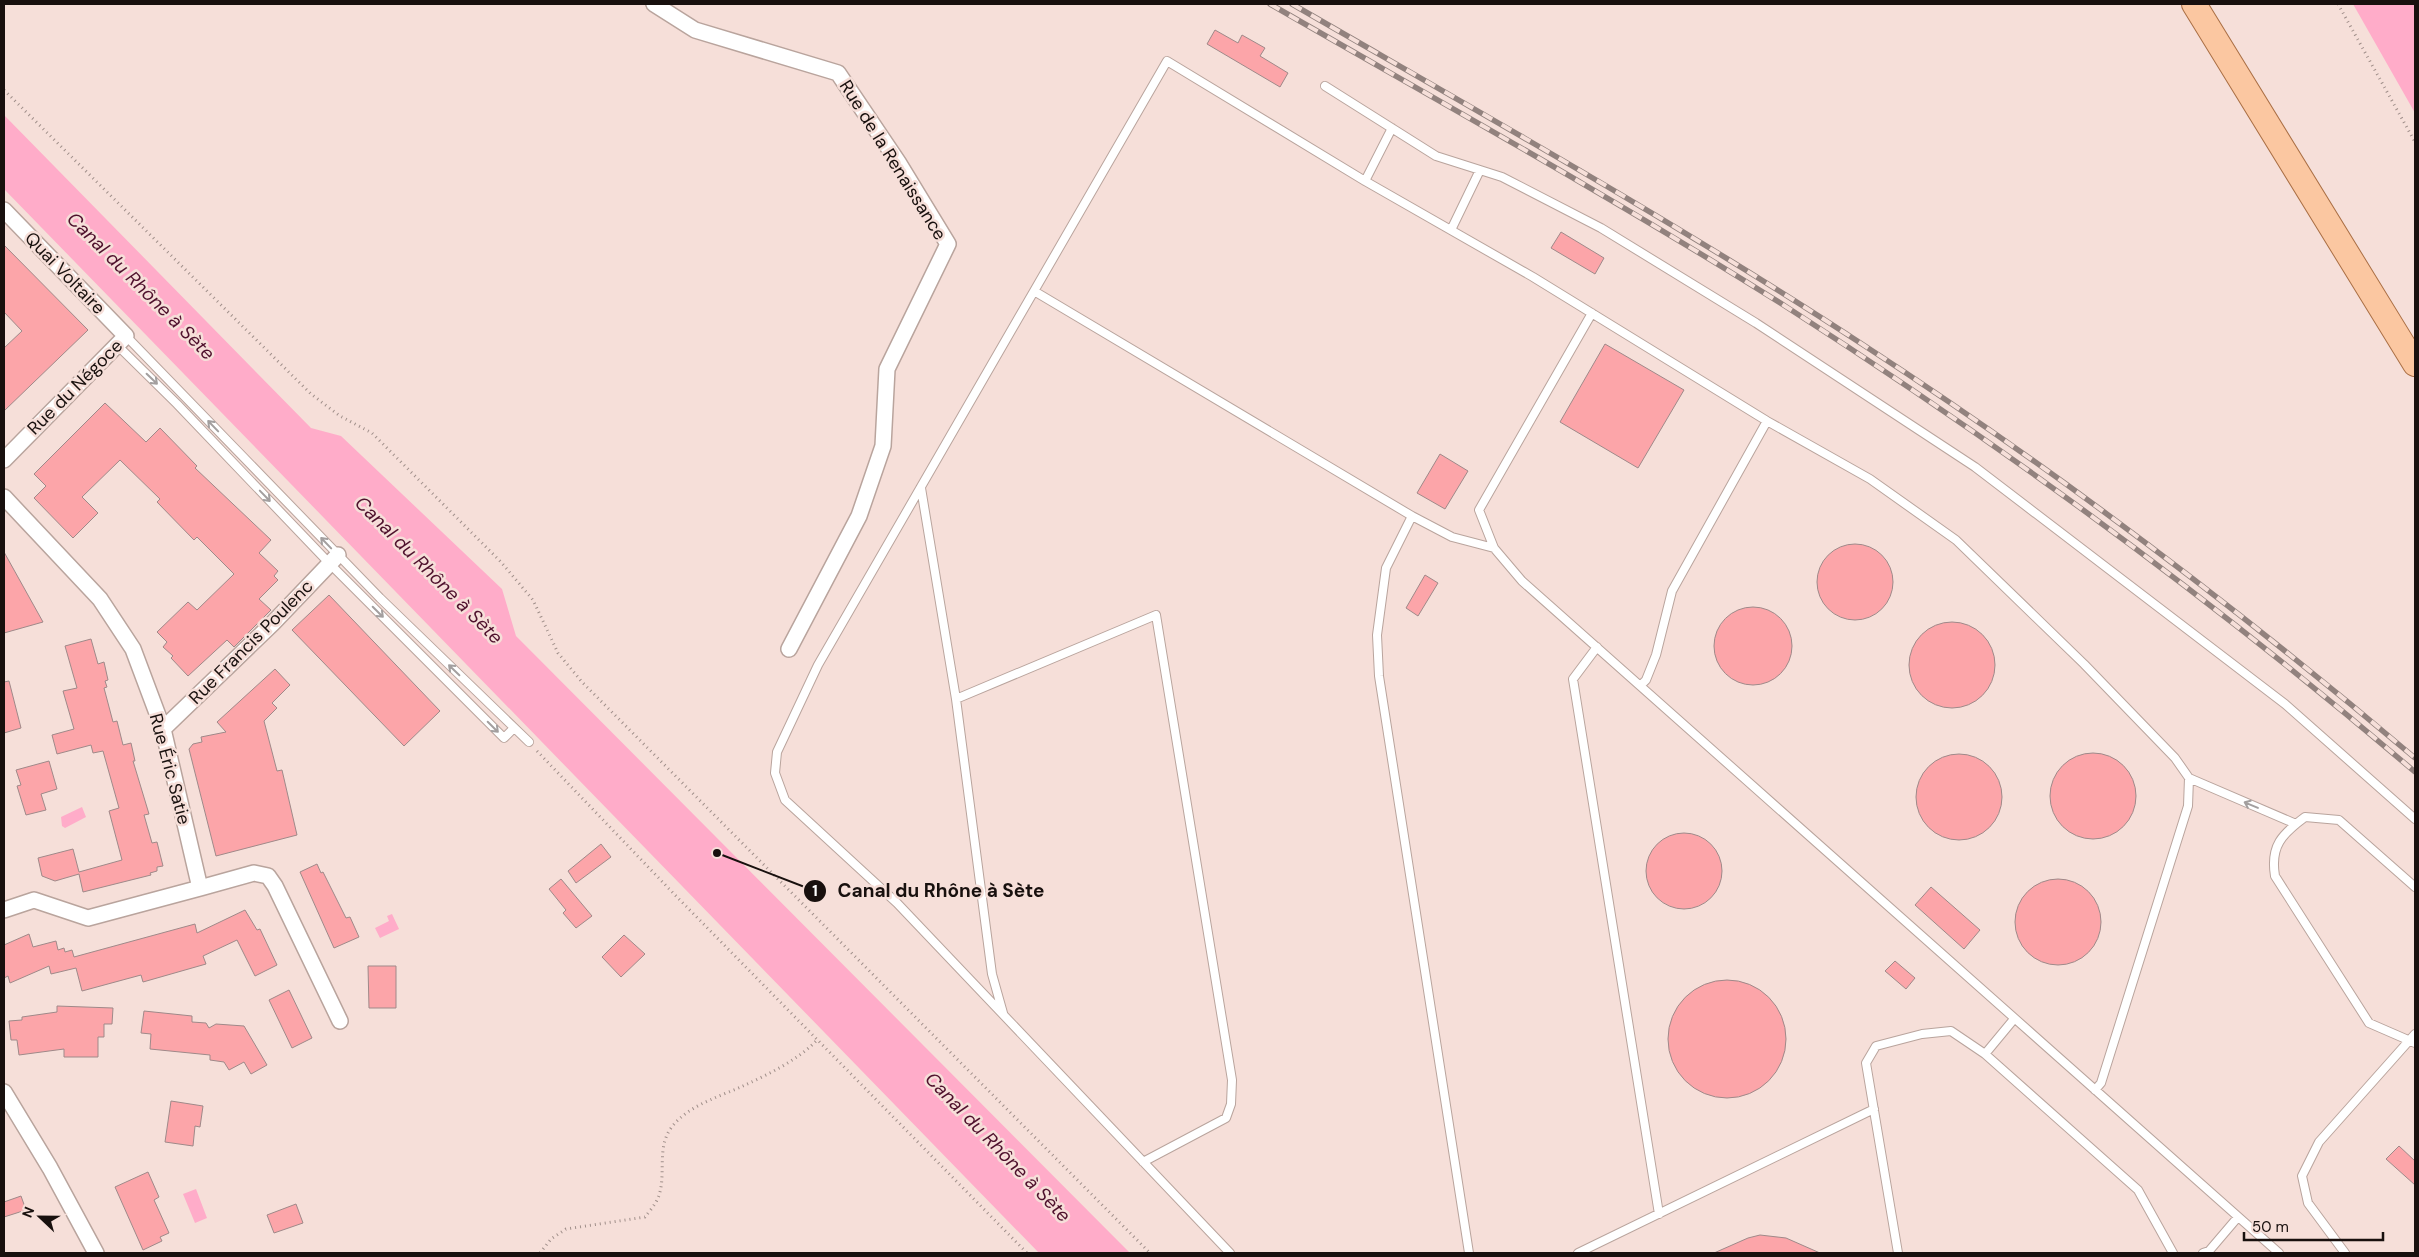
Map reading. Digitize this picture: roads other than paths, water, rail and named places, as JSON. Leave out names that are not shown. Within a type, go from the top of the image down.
[{"type":"main road","points":[[2197,6],[2415,364]]},
{"type":"street","name":"Rue de la Renaissance","points":[[654,4],[695,30],[838,73],[898,162],[948,244],[887,369],[883,446],[859,516],[789,649]]},
{"type":"street","name":"Quai Voltaire","points":[[4,210],[122,340]]},
{"type":"street","name":"Rue du Négoce","points":[[4,460],[122,340]]},
{"type":"street","name":"Rue Éric Satie","points":[[4,497],[100,599],[133,649],[163,729],[200,888]]},
{"type":"street","name":"Rue Francis Poulenc","points":[[163,729],[273,623],[334,559]]},
{"type":"street","points":[[4,910],[34,900],[88,918],[254,873],[268,876],[275,886],[340,1020]]},
{"type":"street","points":[[4,1092],[50,1168],[96,1253]]},
{"type":"lane","points":[[1230,1253],[897,903],[785,800],[775,773],[777,752],[818,665],[1167,61],[1768,421],[1870,479],[1956,540],[2084,664],[2175,758],[2188,778],[2188,806],[2101,1084],[2095,1090]]},
{"type":"lane","points":[[1325,86],[1436,156],[1502,177],[1601,228],[1756,323],[1975,467],[2285,704],[2415,819]]},
{"type":"lane","points":[[1365,181],[1392,128]]},
{"type":"lane","points":[[1451,230],[1480,170]]},
{"type":"lane","points":[[1034,291],[1412,516],[1452,537],[1494,548]]},
{"type":"lane","points":[[1592,314],[1479,510],[1494,548],[1522,581],[2279,1253]]},
{"type":"lane","points":[[122,340],[177,404],[334,559],[387,605],[530,742]]},
{"type":"lane","points":[[122,340],[504,738],[514,728]]},
{"type":"lane","points":[[1640,685],[1646,680],[1656,655],[1672,591],[1768,421]]},
{"type":"lane","points":[[921,488],[956,699],[992,974],[1004,1015]]},
{"type":"lane","points":[[1412,516],[1386,568],[1377,635],[1379,676],[1469,1253]]},
{"type":"lane","points":[[956,699],[1156,615],[1230,1070],[1232,1096],[1226,1118],[1143,1162]]},
{"type":"lane","points":[[1597,647],[1573,679],[1659,1214]]},
{"type":"lane","points":[[2188,778],[2296,824]]},
{"type":"lane","points":[[2412,1042],[2369,1023],[2275,876],[2272,859],[2285,832],[2305,817],[2339,820],[2415,887]]},
{"type":"lane","points":[[1985,1054],[2014,1019]]},
{"type":"lane","points":[[1898,1253],[1866,1063],[1876,1046],[1922,1034],[1951,1031],[1985,1054],[2138,1190],[2172,1253]]},
{"type":"lane","points":[[2345,1253],[2308,1203],[2302,1176],[2319,1142],[2412,1042],[2415,1034]]},
{"type":"lane","points":[[1578,1253],[1874,1110]]},
{"type":"lane","points":[[2203,1253],[2209,1250],[2238,1217]]},
{"type":"water","points":[[2353,4],[2415,4],[2415,113]]},
{"type":"water","points":[[4,115],[311,428],[341,436],[502,589],[516,636],[1130,1253],[1039,1253],[4,189]]},
{"type":"water","points":[[82,807],[86,817],[65,828],[62,826],[61,817]]},
{"type":"water","points":[[392,914],[399,929],[380,938],[375,928],[389,921],[387,916]]},
{"type":"water","points":[[196,1189],[207,1218],[195,1223],[183,1194]]},
{"type":"railway","points":[[1270,4],[1658,228],[1785,306],[1948,414],[2108,528],[2186,587],[2264,647],[2415,772]]},
{"type":"railway","points":[[1292,4],[1653,213],[1795,301],[1937,394],[2007,442],[2146,543],[2282,649],[2415,758]]},
{"type":"place","name":"Canal du Rhône à Sète","points":[[717,853]]}]
